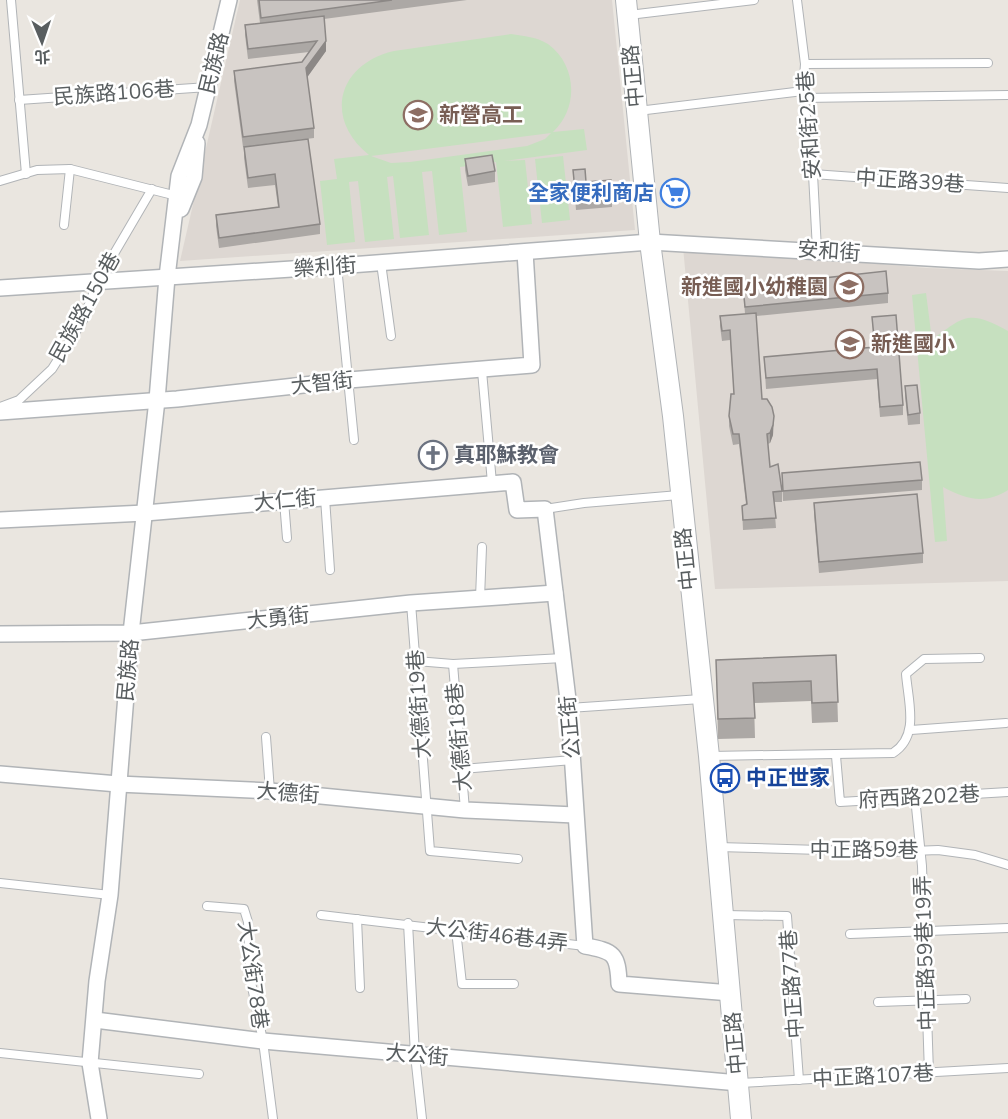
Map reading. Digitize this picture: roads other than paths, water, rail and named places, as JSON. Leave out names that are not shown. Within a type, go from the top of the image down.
[{"type":"street","name":"民族路","points":[[175,222],[194,177],[199,125],[229,0]]},
{"type":"street","name":"中正路","points":[[627,7],[650,242],[673,416],[679,495],[709,756],[741,1119]]},
{"type":"street","name":"民族路","points":[[99,1119],[90,1063],[97,981],[110,895],[131,633],[145,513],[166,277],[175,222],[179,176],[199,125]]},
{"type":"street","name":"安和街","points":[[650,242],[979,261],[1008,259]]},
{"type":"street","name":"樂利街","points":[[0,288],[381,263],[650,242]]},
{"type":"street","name":"大智街","points":[[0,412],[156,400],[349,380],[532,366],[525,252]]},
{"type":"street","name":"大仁街","points":[[0,520],[145,513],[284,499],[513,482],[517,510],[546,509]]},
{"type":"street","name":"公正街","points":[[546,509],[569,708],[585,946]]},
{"type":"street","name":"大勇街","points":[[0,634],[131,633],[411,603],[555,593]]},
{"type":"street","name":"大德街","points":[[0,774],[118,784],[270,791],[465,810],[575,815]]},
{"type":"street","points":[[585,946],[606,950],[619,962],[620,984],[731,993]]},
{"type":"street","name":"大公街","points":[[95,1020],[263,1041],[739,1083]]},
{"type":"lane","points":[[11,0],[26,174]]},
{"type":"lane","points":[[627,7],[754,0]]},
{"type":"lane","name":"安和街25巷","points":[[797,0],[806,64],[804,95],[813,174],[817,250]]},
{"type":"lane","points":[[806,64],[988,63]]},
{"type":"lane","name":"民族路106巷","points":[[19,100],[208,87]]},
{"type":"lane","points":[[636,111],[804,95],[1008,95]]},
{"type":"lane","points":[[64,225],[70,169]]},
{"type":"lane","points":[[0,181],[37,170],[70,169],[177,195]]},
{"type":"lane","name":"中正路39巷","points":[[813,174],[1008,188]]},
{"type":"lane","name":"民族路150巷","points":[[0,406],[19,400],[52,369],[83,320],[98,281],[152,189]]},
{"type":"lane","points":[[381,263],[391,336]]},
{"type":"lane","points":[[337,266],[354,440]]},
{"type":"lane","points":[[482,371],[492,483]]},
{"type":"lane","points":[[546,509],[584,502],[679,495]]},
{"type":"lane","points":[[325,496],[330,570]]},
{"type":"lane","points":[[284,499],[287,537]]},
{"type":"lane","points":[[480,598],[482,547]]},
{"type":"lane","name":"大德街19巷","points":[[411,603],[430,851],[518,859]]},
{"type":"lane","points":[[416,661],[453,664],[563,658]]},
{"type":"lane","points":[[709,756],[836,756],[893,753],[903,746],[911,730],[906,674],[924,659],[980,658]]},
{"type":"lane","name":"大德街18巷","points":[[453,664],[465,810]]},
{"type":"lane","points":[[569,708],[701,699]]},
{"type":"lane","points":[[911,730],[1006,723]]},
{"type":"lane","points":[[266,737],[270,791]]},
{"type":"lane","name":"府西路202巷","points":[[836,756],[840,802],[1008,792]]},
{"type":"lane","points":[[462,769],[573,760]]},
{"type":"lane","name":"中正路59巷19弄","points":[[915,797],[925,930],[929,1073]]},
{"type":"lane","name":"中正路59巷","points":[[717,847],[784,851],[938,850],[975,855],[1008,865]]},
{"type":"lane","points":[[0,883],[110,895]]},
{"type":"lane","name":"大公街78巷","points":[[207,906],[244,909],[248,922],[250,977],[263,1041]]},
{"type":"lane","name":"大公街46巷4弄","points":[[321,915],[585,946]]},
{"type":"lane","name":"中正路77巷","points":[[724,915],[787,916],[799,1080]]},
{"type":"lane","points":[[357,919],[360,988]]},
{"type":"lane","points":[[408,924],[415,1055],[422,1119]]},
{"type":"lane","points":[[850,934],[1008,928]]},
{"type":"lane","points":[[456,930],[462,984],[514,984]]},
{"type":"lane","points":[[878,1002],[966,999]]},
{"type":"lane","points":[[263,1041],[273,1119]]},
{"type":"lane","points":[[0,1053],[199,1074]]},
{"type":"lane","name":"中正路107巷","points":[[739,1083],[1008,1068]]},
{"type":"lane","points":[[90,1119],[99,1119]]},
{"type":"place","name":"新營高工","points":[[418,115]]},
{"type":"place","name":"全家便利商店","points":[[675,193]]},
{"type":"place","name":"新進國小幼稚園","points":[[849,287]]},
{"type":"place","name":"新進國小","points":[[850,344]]},
{"type":"place","name":"真耶穌教會","points":[[433,455]]},
{"type":"place","name":"中正世家","points":[[725,778]]}]
